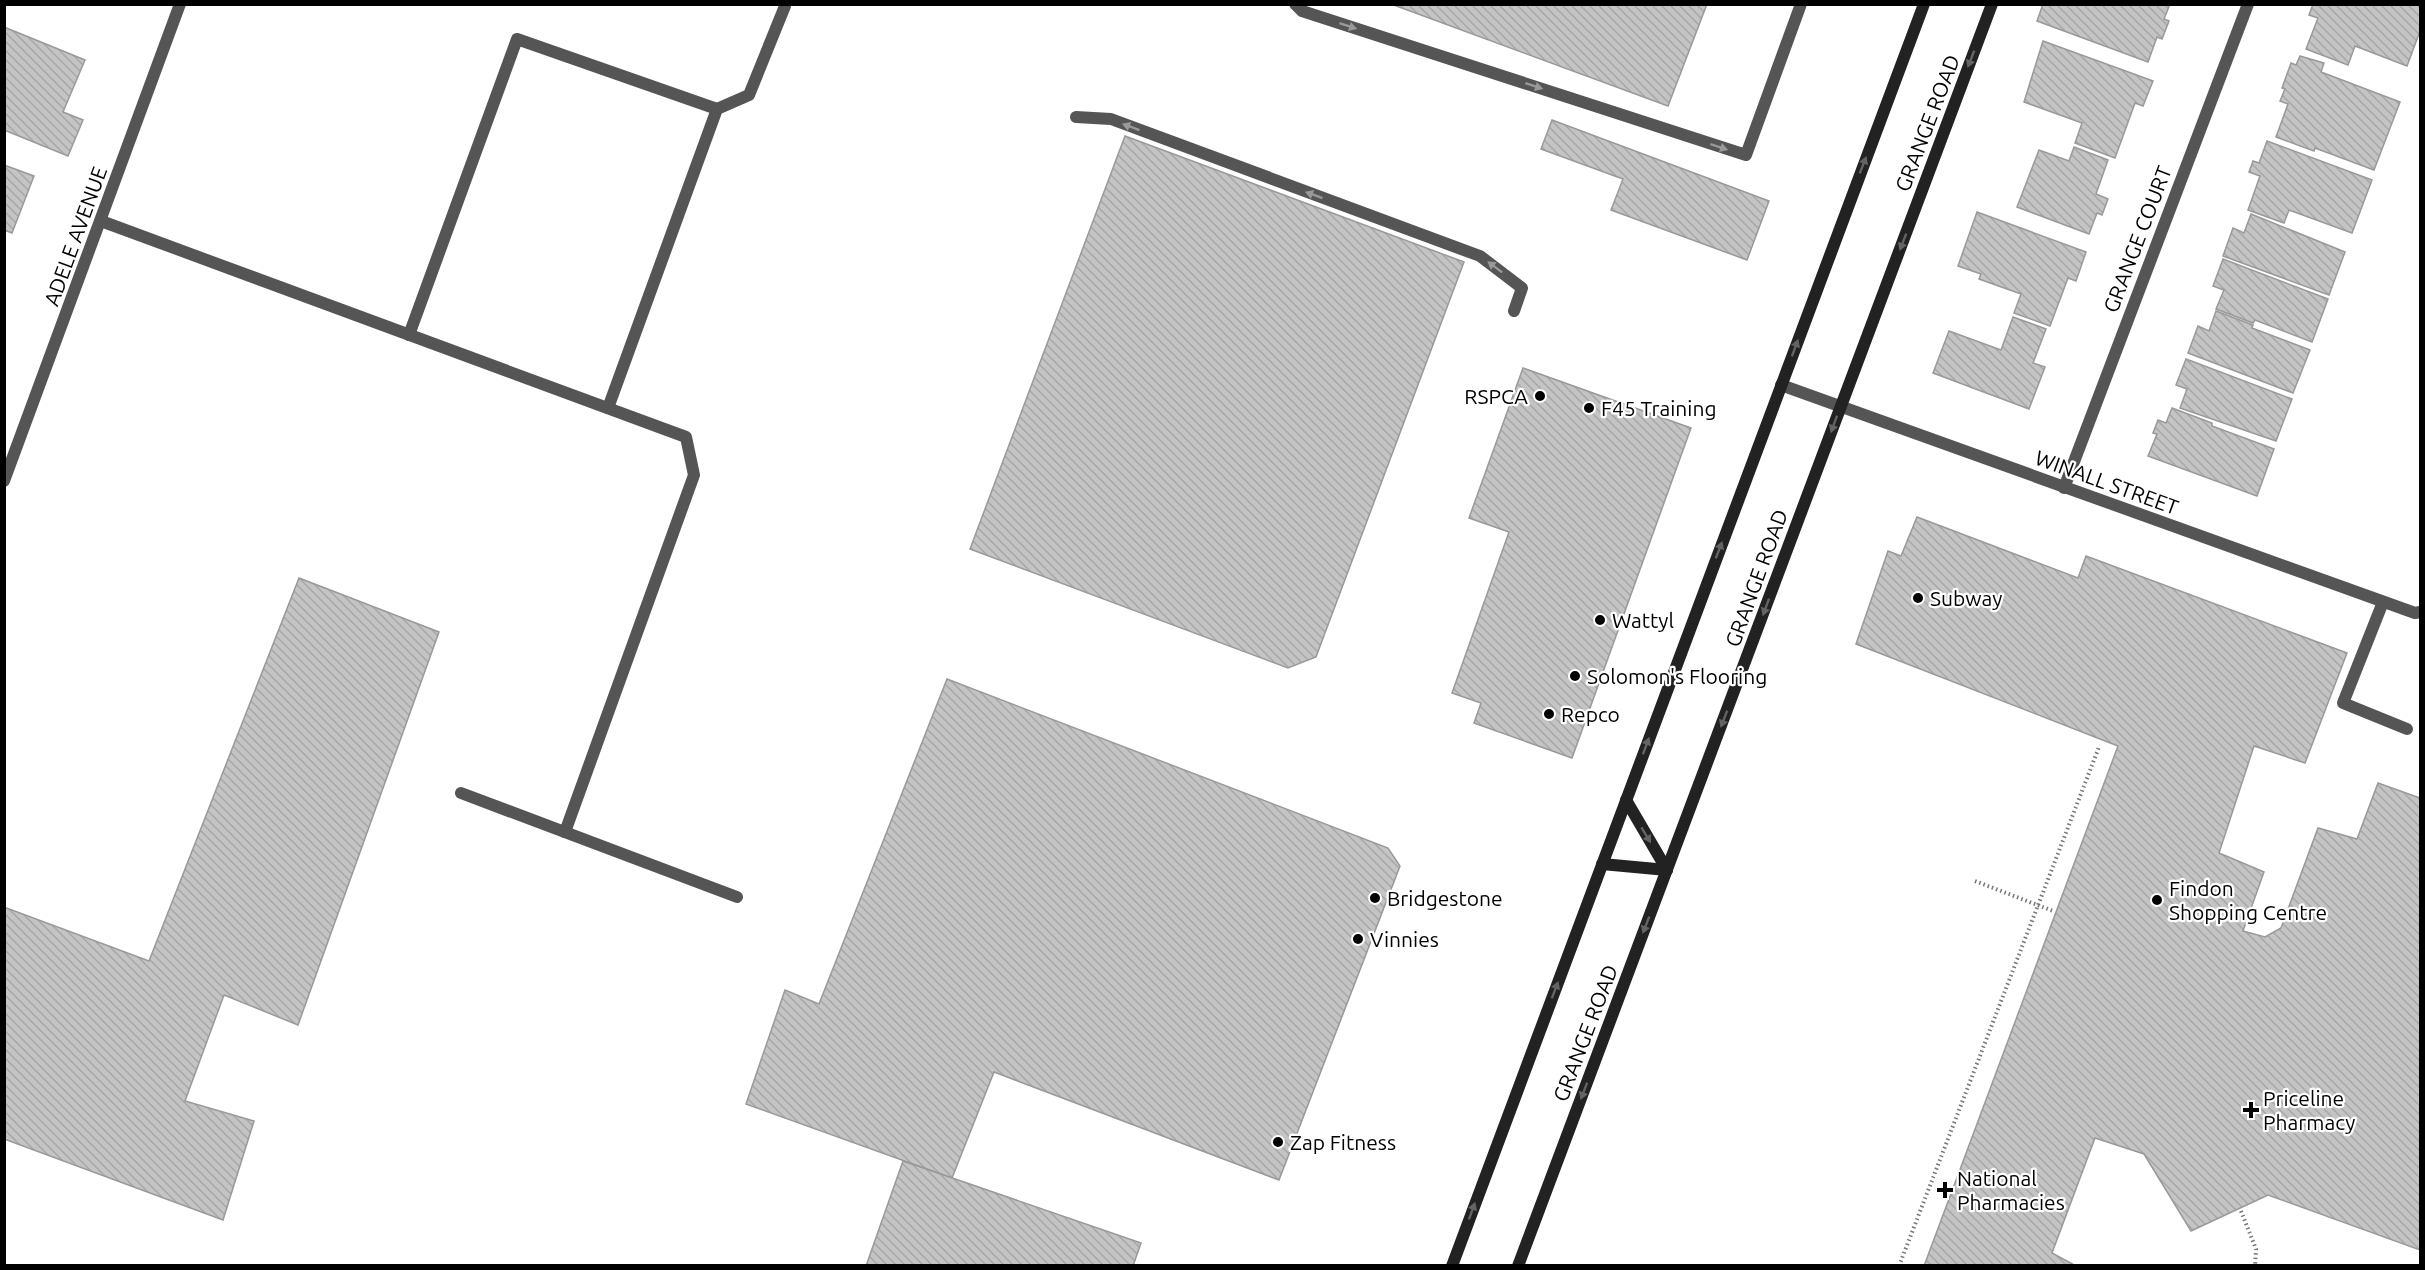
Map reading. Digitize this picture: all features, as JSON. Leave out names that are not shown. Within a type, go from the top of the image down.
[{"type":"main road","name":"GRANGE ROAD","points":[[1452,1266],[1924,4]]},
{"type":"main road","name":"GRANGE ROAD","points":[[1518,1266],[1992,4]]},
{"type":"main road","points":[[1626,800],[1667,870]]},
{"type":"main road","points":[[1602,864],[1667,870]]},
{"type":"street","name":"ADELE AVENUE","points":[[4,481],[180,4]]},
{"type":"street","points":[[1295,4],[1302,11],[1746,155],[1801,4]]},
{"type":"street","name":"GRANGE COURT","points":[[2064,488],[2248,4]]},
{"type":"street","points":[[409,335],[517,39],[717,109],[748,95],[785,6]]},
{"type":"street","points":[[608,408],[717,109]]},
{"type":"street","points":[[1076,117],[1111,119],[1480,256],[1522,288],[1514,311]]},
{"type":"street","points":[[101,221],[686,437],[694,475],[565,832]]},
{"type":"street","name":"WINALL STREET","points":[[1781,385],[1842,405],[2064,488],[2383,602],[2415,613],[2421,612]]},
{"type":"street","points":[[2383,602],[2343,703],[2407,729]]},
{"type":"street","points":[[461,793],[737,897]]},
{"type":"path","points":[[1899,1266],[2099,747]]},
{"type":"path","points":[[1975,881],[2053,911]]},
{"type":"path","points":[[2241,1211],[2256,1248],[2254,1266]]},
{"type":"building","points":[[1391,4],[1707,4],[1668,106]]},
{"type":"building","points":[[2043,4],[2170,4],[2164,19],[2169,21],[2162,39],[2157,37],[2148,62],[2037,21]]},
{"type":"building","points":[[2313,4],[2420,4],[2420,31],[2407,66],[2355,46],[2348,65],[2306,49],[2318,18],[2309,15]]},
{"type":"building","points":[[4,27],[85,60],[63,112],[83,120],[68,156],[4,130]]},
{"type":"building","points":[[2043,41],[2153,81],[2143,106],[2135,103],[2115,158],[2075,143],[2082,123],[2024,102]]},
{"type":"building","points":[[2300,56],[2324,63],[2321,72],[2400,102],[2374,170],[2315,148],[2314,151],[2276,137],[2288,104],[2280,101],[2285,89],[2282,88],[2291,63],[2296,65]]},
{"type":"building","points":[[1552,120],[1769,201],[1747,260],[1611,210],[1623,179],[1541,149]]},
{"type":"building","points":[[1125,136],[1464,262],[1316,657],[1288,668],[970,549]]},
{"type":"building","points":[[2267,141],[2372,180],[2352,233],[2289,210],[2284,223],[2248,210],[2260,176],[2249,172],[2253,161],[2259,163]]},
{"type":"building","points":[[2074,147],[2108,160],[2096,194],[2108,199],[2102,215],[2097,213],[2089,234],[2017,207],[2039,150],[2069,161]]},
{"type":"building","points":[[4,165],[34,176],[12,233],[4,230]]},
{"type":"building","points":[[1977,212],[2086,252],[2076,281],[2068,278],[2050,326],[2014,313],[2021,294],[1979,279],[1981,274],[1958,266]]},
{"type":"building","points":[[2251,214],[2345,252],[2329,295],[2223,256],[2233,228],[2244,233]]},
{"type":"building","points":[[2223,259],[2328,299],[2312,342],[2255,320],[2253,323],[2216,309],[2224,290],[2213,286]]},
{"type":"building","points":[[2216,311],[2253,325],[2252,328],[2310,350],[2293,393],[2188,353],[2198,326],[2209,331]]},
{"type":"building","points":[[2013,317],[2046,329],[2033,363],[2045,367],[2029,409],[1933,373],[1949,331],[2001,350]]},
{"type":"building","points":[[2186,359],[2292,399],[2276,441],[2180,408],[2187,389],[2176,385]]},
{"type":"building","points":[[1523,368],[1691,428],[1572,758],[1474,723],[1481,703],[1452,693],[1509,532],[1469,518]]},
{"type":"building","points":[[2172,408],[2274,449],[2257,496],[2148,456],[2157,434],[2153,433],[2158,420],[2166,423]]},
{"type":"building","name":"Findon Shopping Centre","points":[[1917,517],[2078,578],[2086,556],[2347,653],[2305,763],[2254,746],[2219,853],[2264,872],[2243,931],[2265,937],[2281,928],[2318,828],[2357,839],[2378,783],[2420,798],[2420,1250],[2268,1195],[2191,1231],[2144,1154],[2095,1138],[2052,1253],[2076,1266],[1924,1266],[2118,746],[1856,644],[1888,551],[1901,556]]},
{"type":"building","points":[[299,578],[439,632],[298,1025],[224,995],[185,1101],[254,1121],[223,1220],[4,1139],[4,907],[149,961]]},
{"type":"building","points":[[947,679],[1388,848],[1400,866],[1279,1180],[994,1072],[952,1178],[746,1104],[785,990],[819,1004]]},
{"type":"building","points":[[903,1161],[1141,1243],[1133,1266],[866,1266]]},
{"type":"place","name":"RSPCA","points":[[1540,396]]},
{"type":"place","name":"F45 Training","points":[[1589,408]]},
{"type":"place","name":"Subway","points":[[1918,598]]},
{"type":"place","name":"Wattyl","points":[[1600,620]]},
{"type":"place","name":"Solomon's Flooring","points":[[1575,676]]},
{"type":"place","name":"Repco","points":[[1549,714]]},
{"type":"place","name":"Bridgestone","points":[[1375,898]]},
{"type":"place","name":"Findon Shopping Centre","points":[[2157,900]]},
{"type":"place","name":"Vinnies","points":[[1358,939]]},
{"type":"place","name":"Priceline Pharmacy","points":[[2251,1110]]},
{"type":"place","name":"Zap Fitness","points":[[1278,1142]]},
{"type":"place","name":"National Pharmacies","points":[[1945,1190]]}]
